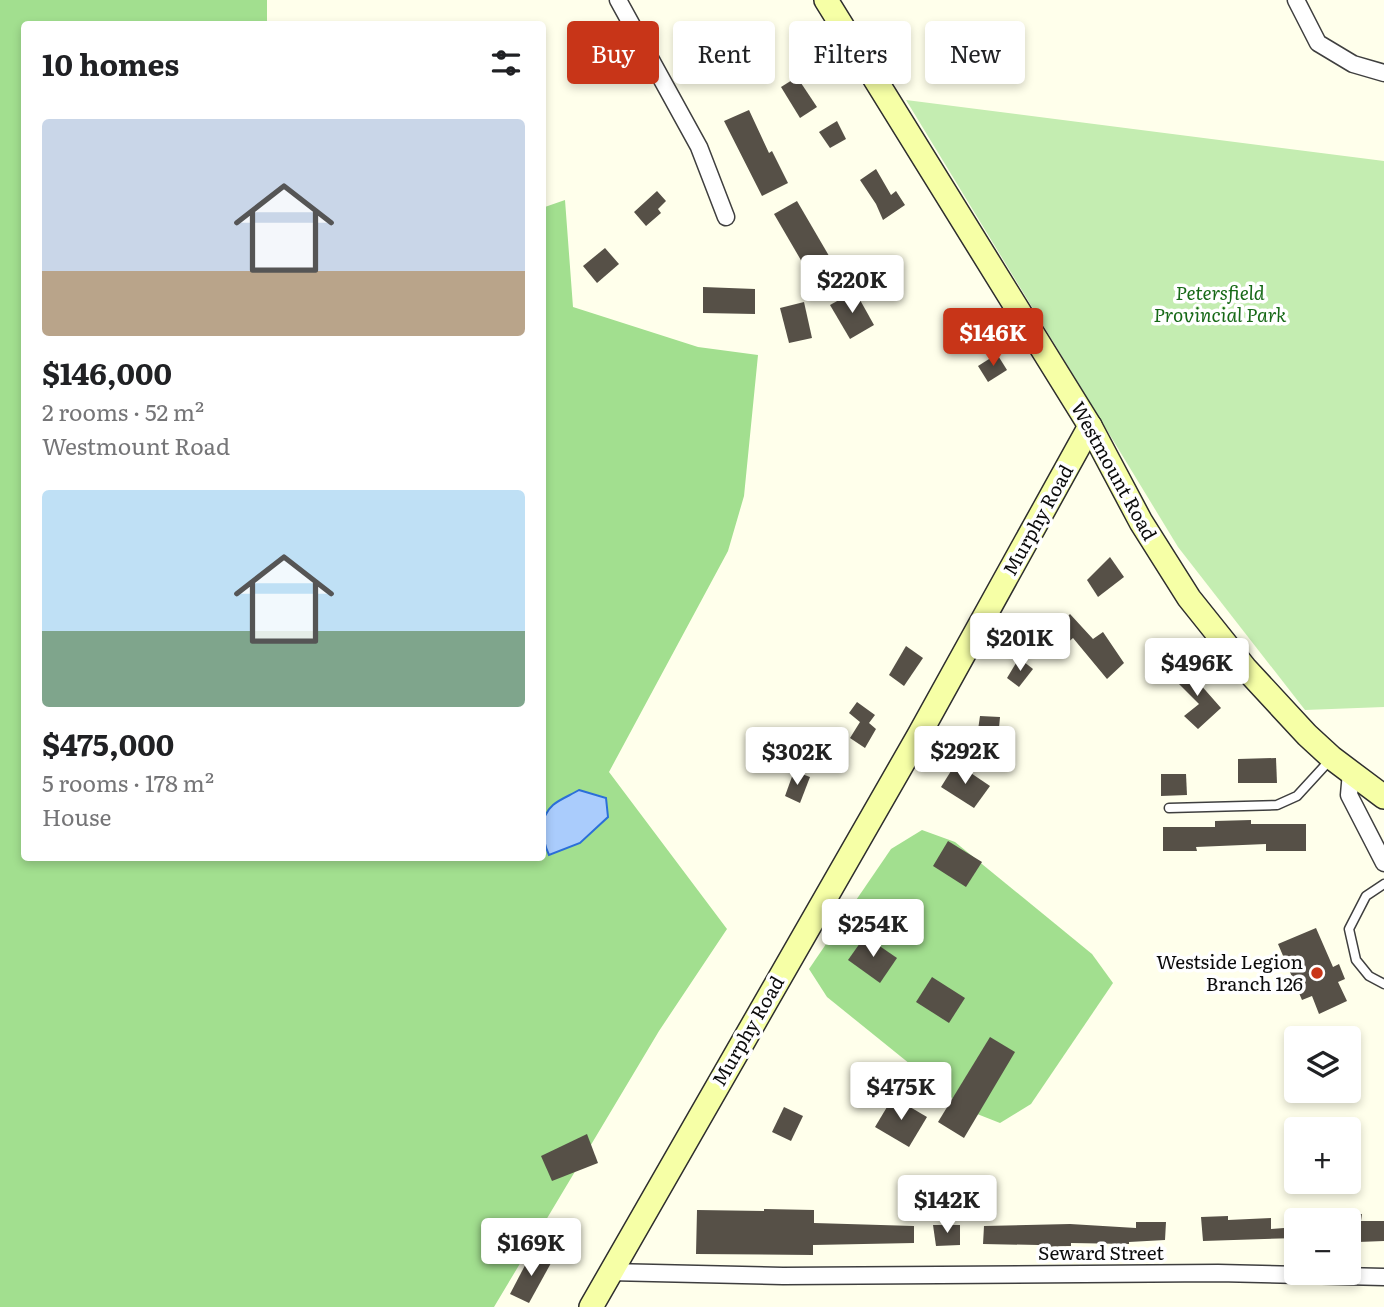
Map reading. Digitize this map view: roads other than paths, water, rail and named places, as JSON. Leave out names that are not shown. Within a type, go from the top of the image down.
[{"type":"street","points":[[618,0],[699,147],[726,217]]},
{"type":"street","name":"Westmount Road","points":[[826,0],[1090,426],[1141,522],[1189,598],[1244,668],[1332,758],[1384,797]]},
{"type":"street","points":[[1296,0],[1318,43],[1353,64],[1384,73]]},
{"type":"street","name":"Murphy Road","points":[[591,1307],[919,734],[1090,426]]},
{"type":"street","points":[[1351,772],[1349,795],[1384,863]]},
{"type":"street","name":"Seward Street","points":[[609,1272],[783,1276],[1218,1273],[1384,1277]]},
{"type":"lane","points":[[1169,808],[1277,805],[1297,796],[1332,758]]},
{"type":"lane","points":[[1384,884],[1366,896],[1349,929],[1356,960],[1369,976],[1384,984]]},
{"type":"water","points":[[579,790],[606,798],[608,817],[580,843],[549,855],[546,845],[546,814],[556,803]]},
{"type":"place","name":"Westside Legion Branch 126","points":[[1317,973]]},
{"type":"park label","name":"Petersfield Provincial Park","points":[[1220,304]]}]
